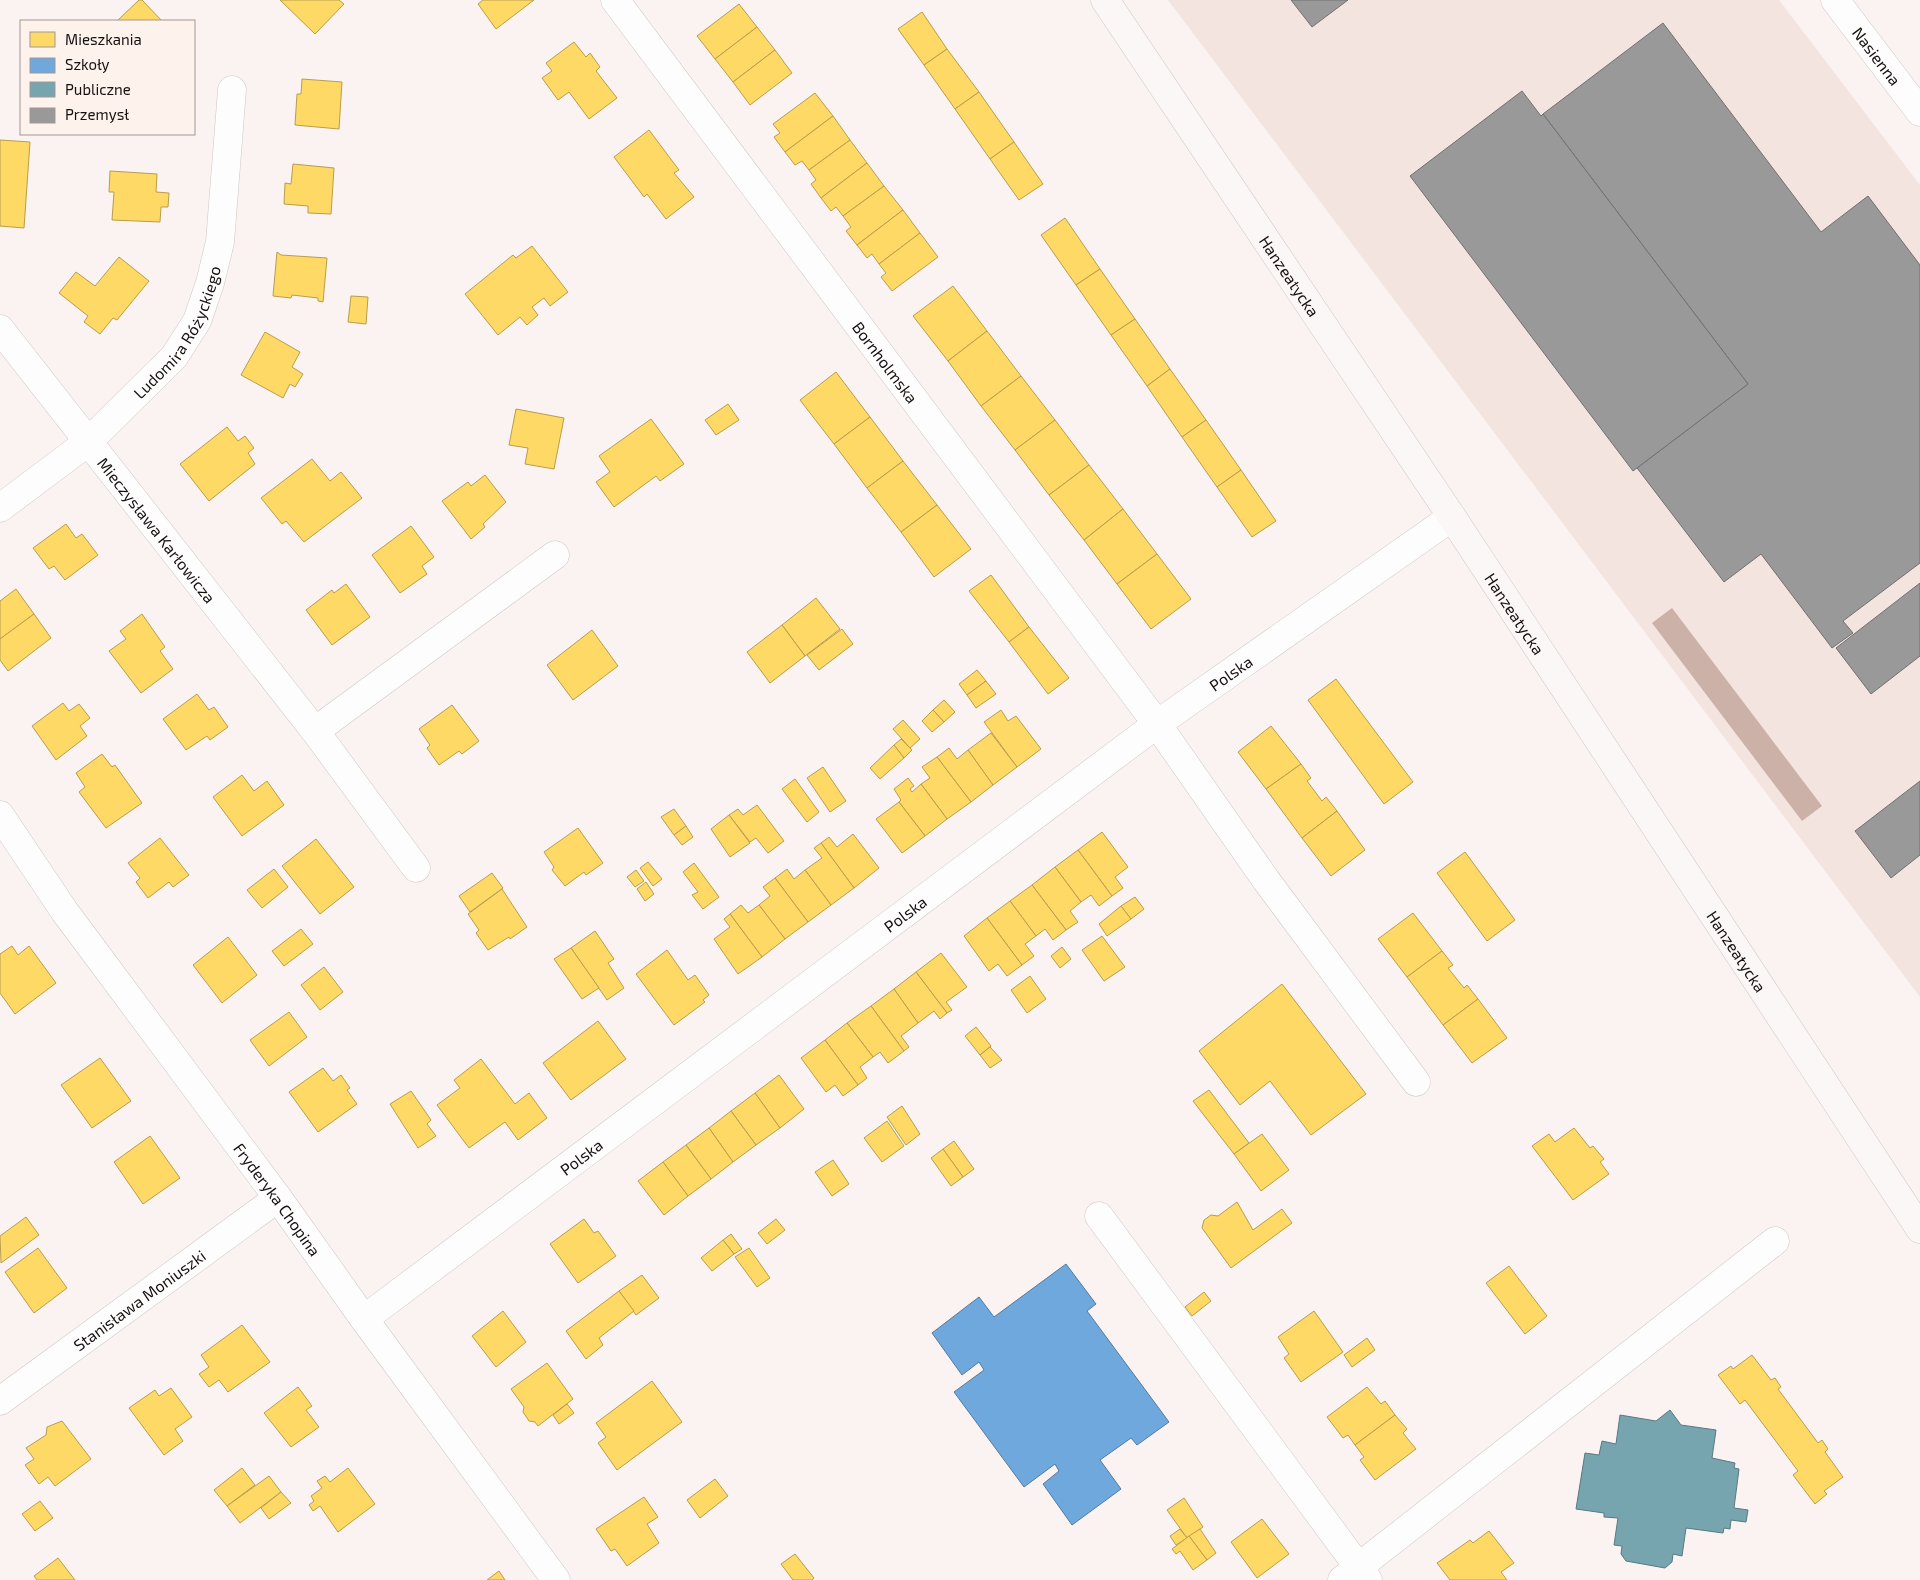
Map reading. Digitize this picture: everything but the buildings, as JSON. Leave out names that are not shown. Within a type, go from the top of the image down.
[{"type":"street","name":"Bornholmska","points":[[615,0],[1157,724],[1266,880],[1416,1082]]},
{"type":"street","name":"Hanzeatycka","points":[[1105,0],[1452,517],[1920,1229]]},
{"type":"street","name":"Nasienna","points":[[1835,0],[1920,112]]},
{"type":"street","name":"Ludomira Różyckiego","points":[[0,508],[88,442],[174,357],[197,321],[210,283],[220,242],[232,90]]},
{"type":"street","name":"Mieczysława Karłowicza","points":[[0,329],[315,732],[416,868]]},
{"type":"street","name":"Polska","points":[[364,1319],[1157,724],[1452,517]]},
{"type":"street","points":[[315,732],[555,555]]},
{"type":"street","name":"Fryderyka Chopina","points":[[0,816],[65,912],[278,1198],[364,1319],[556,1580]]},
{"type":"street","name":"Stanisława Moniuszki","points":[[1,1397],[278,1198]]},
{"type":"street","points":[[1099,1216],[1356,1576],[1775,1240]]},
{"type":"shaded area","points":[[1168,0],[1779,0],[1920,185],[1920,997]]},
{"type":"shaded area","points":[[1672,608],[1822,806],[1802,821],[1652,623]]}]
